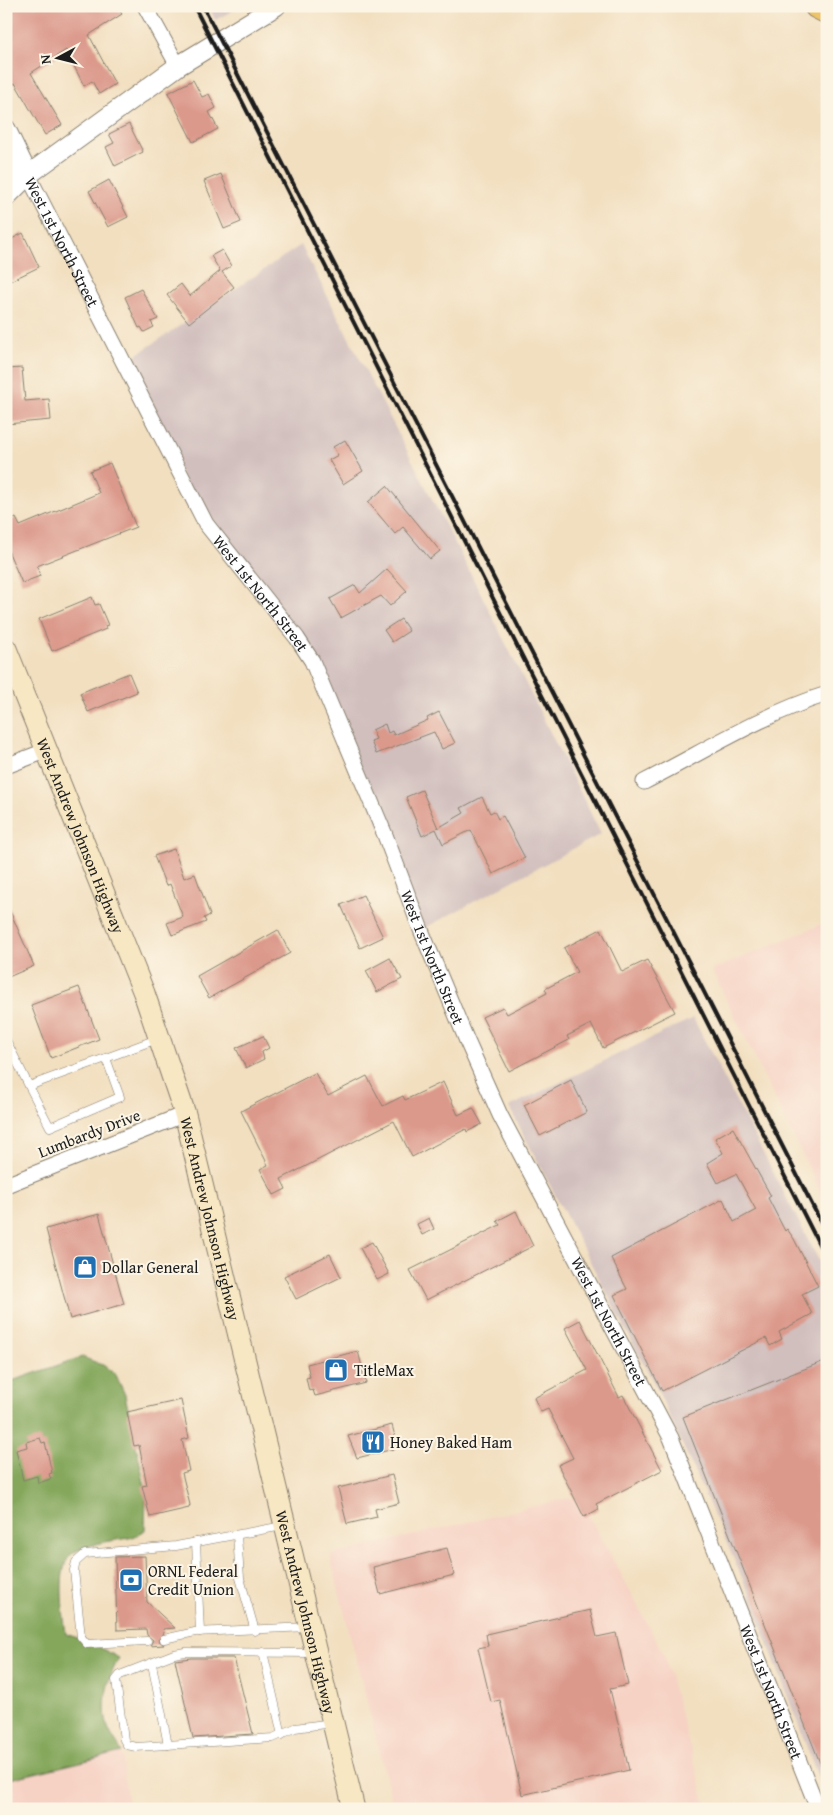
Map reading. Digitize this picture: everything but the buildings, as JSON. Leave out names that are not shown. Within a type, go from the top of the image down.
[{"type":"main road","points":[[817,6],[827,11]]},
{"type":"main road","name":"West Andrew Johnson Highway","points":[[6,648],[144,993],[185,1114],[354,1809]]},
{"type":"street","points":[[146,6],[178,66]]},
{"type":"street","points":[[6,196],[28,175],[178,66],[276,6]]},
{"type":"street","name":"West 1st North Street","points":[[6,128],[28,175],[206,524],[297,638],[312,661],[385,834],[467,1041],[500,1115],[671,1438],[818,1809]]},
{"type":"street","points":[[6,173],[28,175]]},
{"type":"street","points":[[644,782],[754,726],[827,694]]},
{"type":"street","points":[[6,766],[48,750]]},
{"type":"street","name":"Lumbardy Drive","points":[[6,1185],[185,1114]]},
{"type":"lane","points":[[29,1086],[159,1039]]},
{"type":"lane","points":[[6,1040],[50,1127],[120,1097],[106,1058]]},
{"type":"lane","points":[[147,1641],[87,1644],[81,1637],[74,1570],[76,1562],[85,1554],[196,1542],[285,1526]]},
{"type":"lane","points":[[237,1535],[240,1578],[255,1631]]},
{"type":"lane","points":[[196,1542],[200,1632]]},
{"type":"lane","points":[[164,1638],[200,1632],[310,1627]]},
{"type":"lane","points":[[316,1653],[185,1652],[174,1654],[120,1675],[116,1680],[124,1740],[127,1745],[136,1746],[273,1738],[295,1728],[333,1723]]},
{"type":"lane","points":[[262,1652],[282,1735]]},
{"type":"lane","points":[[152,1664],[168,1745]]},
{"type":"shaded area","points":[[209,6],[241,6],[215,20]]},
{"type":"shaded area","points":[[301,245],[481,594],[601,834],[421,930],[312,661],[211,532],[124,363]]},
{"type":"shaded area","points":[[827,922],[827,1205],[712,970]]},
{"type":"shaded area","points":[[693,1018],[827,1276],[827,1801],[750,1595],[660,1395],[509,1107]]},
{"type":"shaded area","points":[[577,1496],[664,1655],[707,1809],[394,1809],[330,1555]]},
{"type":"shaded area","points":[[122,1752],[128,1809],[6,1809],[6,1780]]},
{"type":"green space","points":[[82,1357],[103,1365],[116,1375],[125,1395],[146,1491],[145,1530],[132,1537],[96,1544],[73,1553],[67,1559],[62,1579],[66,1634],[92,1643],[119,1658],[109,1681],[105,1707],[108,1727],[122,1752],[6,1780],[6,1383]]},
{"type":"railway","points":[[194,6],[827,1260]]},
{"type":"railway","points":[[203,6],[827,1234]]},
{"type":"place","name":"Dollar General","points":[[85,1267]]},
{"type":"place","name":"TitleMax","points":[[336,1370]]},
{"type":"place","name":"Honey Baked Ham","points":[[373,1442]]},
{"type":"place","name":"ORNL Federal Credit Union","points":[[131,1580]]}]
